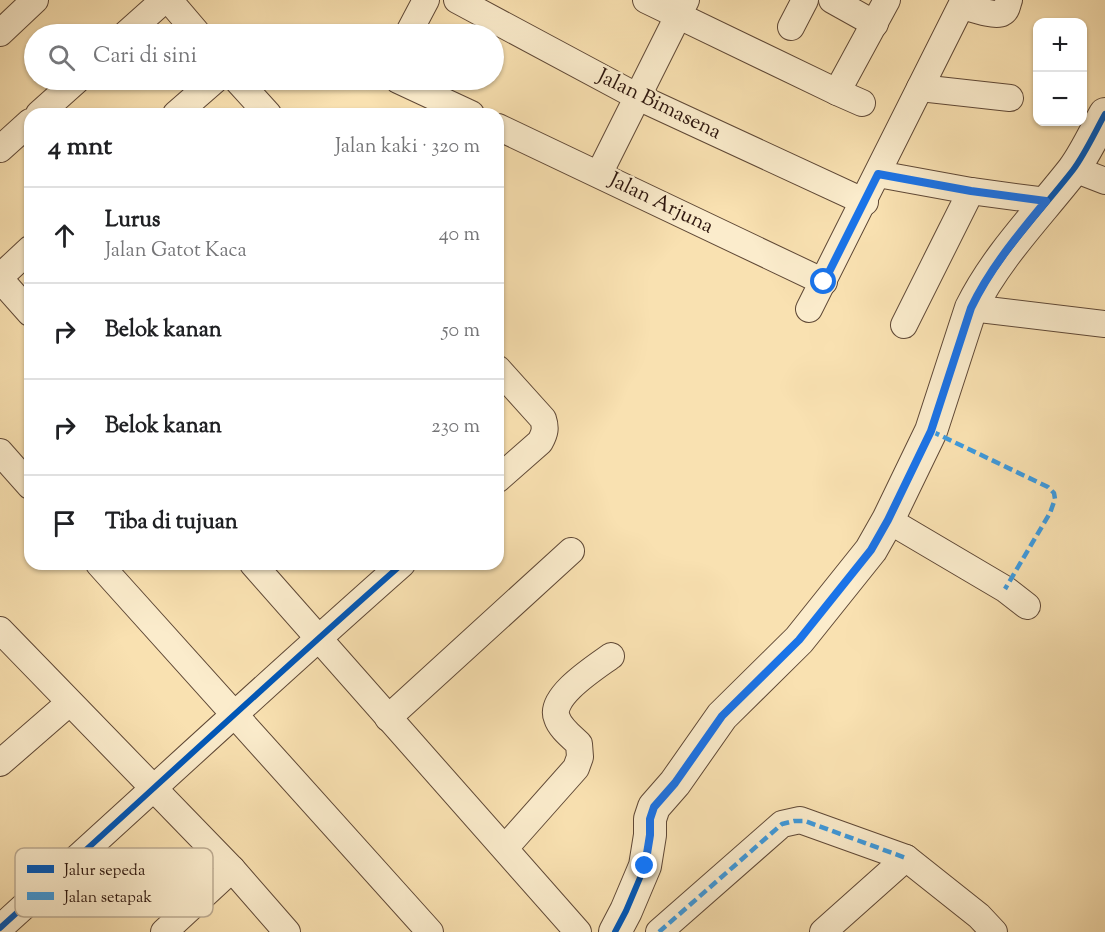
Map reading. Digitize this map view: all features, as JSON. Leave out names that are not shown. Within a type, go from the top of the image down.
[{"type":"street","points":[[0,33],[35,0]]},
{"type":"street","points":[[137,24],[164,0]]},
{"type":"street","points":[[169,0],[189,24]]},
{"type":"street","points":[[413,24],[426,0]]},
{"type":"street","name":"Jalan Bimasena","points":[[457,0],[502,24]]},
{"type":"street","points":[[646,0],[682,8],[837,92],[862,103]]},
{"type":"street","points":[[791,27],[805,0]]},
{"type":"street","points":[[832,0],[874,24]]},
{"type":"street","points":[[837,92],[887,0]]},
{"type":"street","points":[[809,309],[963,3],[996,15],[1006,10],[1009,0]]},
{"type":"street","points":[[599,174],[682,8]]},
{"type":"street","name":"Jalan Bimasena","points":[[504,25],[638,97],[864,202]]},
{"type":"street","points":[[920,88],[1010,98]]},
{"type":"street","points":[[46,108],[66,90]]},
{"type":"street","points":[[183,108],[204,90]]},
{"type":"street","points":[[246,90],[263,108]]},
{"type":"street","points":[[419,90],[458,108]]},
{"type":"street","points":[[615,932],[627,911],[645,866],[650,819],[654,807],[675,783],[722,716],[799,640],[871,550],[931,431],[971,308],[979,292],[1005,252],[1074,169],[1105,114]]},
{"type":"street","points":[[0,149],[24,127]]},
{"type":"street","name":"Jalan Arjuna","points":[[504,130],[824,282]]},
{"type":"street","points":[[1074,169],[1105,181]]},
{"type":"street","points":[[878,174],[971,191],[1046,201]]},
{"type":"street","points":[[904,325],[971,191]]},
{"type":"street","points":[[24,255],[0,278],[24,306]]},
{"type":"street","points":[[971,308],[1105,324]]},
{"type":"street","points":[[504,376],[543,419],[545,426],[540,442],[504,474]]},
{"type":"street","points":[[0,452],[24,479]]},
{"type":"street","points":[[888,520],[1005,588],[1027,606]]},
{"type":"street","points":[[388,718],[571,551]]},
{"type":"street","points":[[104,570],[430,932]]},
{"type":"street","points":[[258,570],[578,932]]},
{"type":"street","points":[[89,848],[317,638],[395,570]]},
{"type":"street","points":[[0,630],[211,848]]},
{"type":"street","points":[[506,848],[579,763],[579,744],[557,720],[558,702],[577,681],[611,656]]},
{"type":"street","points":[[0,763],[69,703]]},
{"type":"street","points":[[659,932],[788,821],[805,821],[906,858],[986,929]]},
{"type":"street","points":[[213,850],[287,932]]},
{"type":"street","points":[[823,932],[906,858]]},
{"type":"street","points":[[213,887],[232,869]]},
{"type":"street","points":[[0,928],[15,914]]},
{"type":"street","points":[[164,932],[180,917]]},
{"type":"marked path","points":[[931,431],[1048,487],[1054,493],[1055,499],[1050,513],[1005,589]]},
{"type":"marked path","points":[[659,932],[782,824],[805,821],[906,858]]},
{"type":"cycle path","points":[[615,932],[645,866],[650,819],[654,807],[675,783],[722,716],[799,640],[871,550],[931,431],[971,308],[981,289],[1018,237],[1077,164],[1105,114]]},
{"type":"cycle path","points":[[88,848],[395,570]]},
{"type":"cycle path","points":[[0,928],[15,914]]},
{"type":"route","points":[[645,866],[650,819],[654,807],[675,783],[722,716],[799,640],[871,550],[931,431],[971,308],[979,292],[1005,252],[1046,201],[971,191],[878,174],[824,282]]}]
